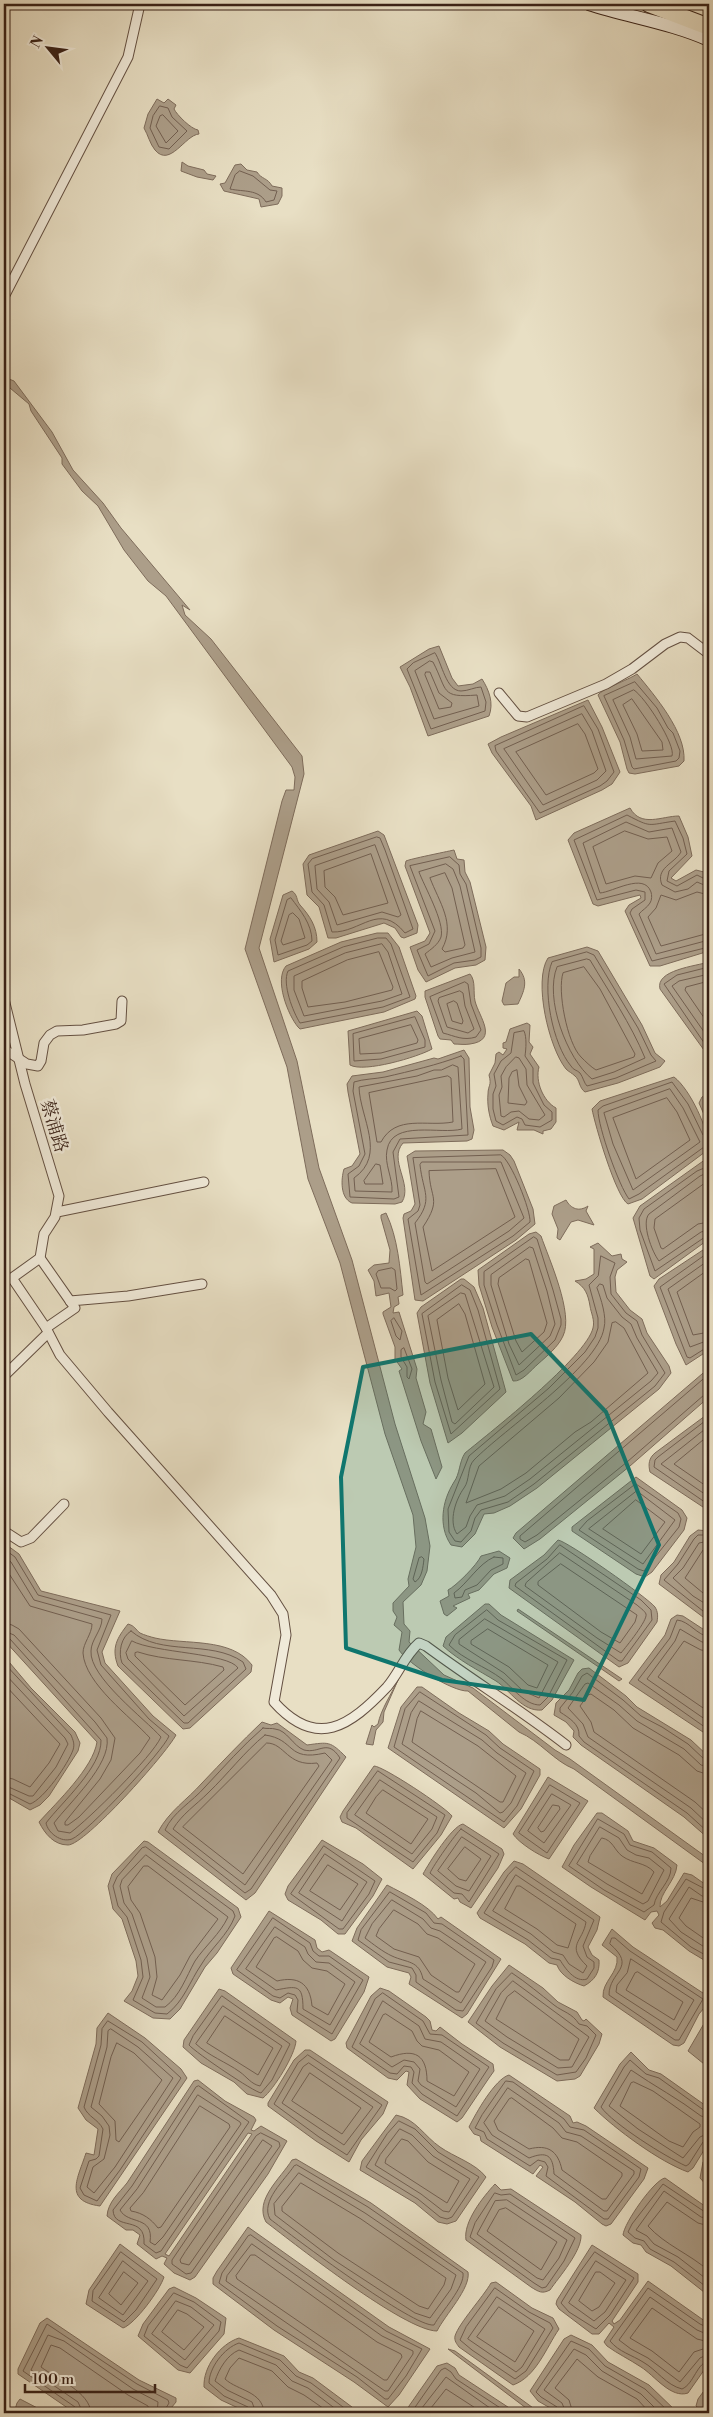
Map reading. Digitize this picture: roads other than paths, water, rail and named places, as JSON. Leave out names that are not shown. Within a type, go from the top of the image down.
[{"type":"highway","points":[[649,4],[709,27]]},
{"type":"main road","points":[[589,4],[624,15],[687,30],[709,40]]},
{"type":"street","points":[[4,297],[128,58],[140,4]]},
{"type":"street","points":[[499,693],[518,716],[527,717],[606,684],[632,669],[666,644],[680,637],[688,638],[709,654]]},
{"type":"street","name":"蔡浦路","points":[[4,1000],[19,1058],[60,1196],[56,1217],[44,1234],[40,1258]]},
{"type":"street","points":[[4,1049],[27,1064],[38,1066],[41,1061],[44,1043],[56,1031],[83,1030],[116,1024],[120,1021],[122,1001]]},
{"type":"street","points":[[56,1212],[204,1182]]},
{"type":"street","points":[[4,1376],[47,1331],[75,1308],[40,1258],[8,1279],[47,1331],[60,1355],[108,1412],[272,1594],[283,1614],[286,1635],[274,1702],[296,1723],[326,1730],[340,1726],[387,1686],[419,1643],[540,1725],[566,1745]]},
{"type":"street","points":[[70,1300],[128,1296],[202,1284]]},
{"type":"street","points":[[4,1531],[21,1542],[31,1538],[64,1504]]},
{"type":"water","points":[[157,99],[164,103],[168,99],[176,105],[174,109],[178,115],[198,130],[199,134],[188,139],[172,153],[166,155],[161,155],[155,150],[144,128],[148,114]]},
{"type":"water","points":[[182,162],[188,166],[204,170],[207,174],[216,176],[213,180],[181,171]]},
{"type":"water","points":[[241,164],[247,170],[257,172],[269,181],[272,186],[282,188],[282,196],[278,204],[261,207],[259,199],[224,191],[220,184],[225,183],[235,165]]},
{"type":"water","points":[[4,377],[14,381],[52,432],[73,470],[103,503],[121,528],[190,610],[182,605],[185,615],[211,639],[302,756],[304,774],[259,948],[297,1061],[319,1168],[352,1260],[395,1424],[425,1518],[430,1546],[427,1571],[421,1585],[403,1602],[404,1624],[410,1631],[409,1642],[444,1675],[473,1688],[555,1750],[709,1859],[709,1867],[574,1769],[560,1761],[534,1740],[519,1732],[468,1691],[452,1687],[431,1676],[411,1662],[399,1650],[402,1632],[394,1625],[397,1617],[393,1611],[393,1603],[409,1586],[408,1579],[416,1547],[413,1515],[385,1434],[340,1263],[308,1179],[287,1067],[245,949],[282,801],[286,790],[294,790],[295,777],[292,767],[166,596],[148,581],[124,550],[98,506],[82,491],[62,464],[62,458],[31,411],[29,404],[4,383]]},
{"type":"water","points":[[439,646],[452,678],[458,686],[473,684],[482,679],[490,697],[491,706],[489,716],[428,736],[410,687],[400,667],[429,649]]},
{"type":"water","points":[[637,674],[675,727],[683,750],[684,761],[679,766],[635,774],[629,773],[627,769],[620,742],[598,695]]},
{"type":"water","points":[[588,700],[602,727],[620,772],[612,784],[602,790],[536,820],[531,806],[492,753],[488,744]]},
{"type":"water","points":[[630,808],[640,818],[652,820],[679,816],[688,837],[692,856],[671,878],[676,881],[696,870],[704,872],[709,879],[709,951],[660,966],[650,966],[625,911],[629,905],[641,898],[640,895],[598,906],[593,904],[568,840],[574,833]]},
{"type":"water","points":[[378,831],[384,835],[418,925],[417,933],[404,938],[401,937],[395,928],[384,923],[336,938],[328,938],[319,907],[307,895],[303,864],[309,855]]},
{"type":"water","points":[[454,850],[457,859],[464,860],[465,872],[470,882],[486,947],[485,960],[476,965],[455,968],[426,982],[418,970],[410,947],[425,941],[430,933],[405,866],[406,861]]},
{"type":"water","points":[[292,891],[312,922],[316,931],[317,942],[309,949],[274,962],[270,939],[283,895]]},
{"type":"water","points":[[377,933],[388,933],[399,947],[416,996],[415,999],[384,1012],[300,1029],[290,1014],[282,988],[281,980],[286,966],[341,942]]},
{"type":"water","points":[[587,947],[598,951],[642,1025],[655,1053],[665,1061],[660,1067],[618,1083],[585,1092],[577,1078],[566,1069],[554,1046],[545,1014],[542,982],[548,958]]},
{"type":"water","points":[[709,962],[709,1057],[660,989],[660,983],[670,973]]},
{"type":"water","points":[[519,969],[525,982],[522,995],[518,1004],[504,1005],[502,1001],[506,983],[514,977],[519,977]]},
{"type":"water","points":[[470,974],[474,983],[475,1001],[485,1027],[484,1038],[479,1042],[454,1044],[451,1040],[440,1039],[438,1036],[425,997],[425,991]]},
{"type":"water","points":[[417,1011],[422,1016],[432,1049],[404,1060],[378,1066],[357,1067],[350,1065],[348,1031]]},
{"type":"water","points":[[527,1023],[530,1025],[529,1042],[533,1047],[530,1054],[539,1067],[538,1078],[541,1090],[547,1101],[556,1108],[556,1122],[551,1129],[543,1131],[543,1134],[534,1130],[517,1130],[519,1122],[504,1130],[493,1126],[490,1118],[488,1098],[489,1075],[495,1063],[496,1054],[499,1052],[503,1055],[507,1049],[503,1048],[503,1043],[506,1042],[510,1029]]},
{"type":"water","points":[[464,1050],[469,1058],[470,1107],[474,1130],[472,1139],[467,1141],[403,1143],[398,1157],[405,1188],[402,1202],[395,1204],[352,1203],[348,1201],[342,1188],[344,1169],[352,1166],[360,1154],[347,1084],[352,1076],[383,1072],[434,1058],[438,1059]]},
{"type":"water","points":[[674,1077],[698,1110],[706,1131],[709,1149],[642,1199],[628,1204],[623,1199],[612,1175],[592,1109],[600,1101]]},
{"type":"water","points":[[709,1093],[709,1126],[699,1103],[702,1097]]},
{"type":"water","points":[[503,1150],[514,1161],[533,1209],[535,1224],[516,1240],[423,1301],[415,1300],[403,1218],[404,1214],[411,1211],[415,1204],[407,1156],[415,1151]]},
{"type":"water","points":[[706,1159],[709,1163],[709,1239],[654,1279],[650,1276],[633,1218],[640,1206]]},
{"type":"water","points":[[566,1200],[570,1206],[576,1209],[588,1206],[586,1211],[594,1225],[578,1220],[571,1222],[560,1240],[557,1238],[558,1229],[552,1214],[554,1206]]},
{"type":"water","points":[[386,1213],[396,1243],[403,1295],[398,1297],[399,1304],[394,1307],[393,1313],[399,1312],[417,1369],[416,1378],[426,1412],[423,1424],[431,1429],[442,1467],[436,1479],[421,1441],[399,1371],[402,1369],[395,1359],[395,1347],[383,1314],[383,1312],[391,1307],[389,1293],[376,1296],[374,1281],[368,1270],[374,1265],[389,1263],[390,1250],[381,1218],[381,1215]]},
{"type":"water","points":[[536,1232],[541,1236],[559,1286],[566,1326],[561,1340],[552,1351],[523,1378],[513,1381],[492,1327],[479,1285],[478,1270],[529,1234]]},
{"type":"water","points":[[598,1243],[612,1256],[621,1254],[622,1259],[627,1262],[617,1270],[615,1277],[616,1292],[630,1310],[642,1319],[647,1333],[669,1366],[671,1373],[659,1389],[537,1488],[510,1506],[494,1513],[484,1514],[475,1534],[462,1547],[451,1545],[444,1530],[444,1505],[465,1453],[557,1374],[587,1341],[593,1328],[593,1319],[587,1294],[584,1288],[575,1281],[586,1279],[594,1274],[594,1249],[590,1247]]},
{"type":"water","points":[[709,1246],[709,1350],[686,1365],[654,1286],[659,1279]]},
{"type":"water","points":[[461,1279],[464,1279],[474,1287],[483,1308],[506,1392],[462,1433],[448,1443],[430,1383],[417,1313],[421,1307]]},
{"type":"water","points":[[709,1368],[709,1397],[630,1466],[540,1539],[524,1549],[513,1538],[516,1533]]},
{"type":"water","points":[[709,1413],[709,1511],[650,1472],[649,1466],[650,1459],[655,1453]]},
{"type":"water","points":[[636,1477],[682,1510],[687,1518],[684,1530],[652,1572],[645,1577],[636,1574],[572,1531],[572,1527]]},
{"type":"water","points":[[698,1530],[709,1531],[709,1617],[703,1617],[659,1584],[661,1575],[674,1562],[690,1536]]},
{"type":"water","points":[[558,1540],[607,1570],[655,1607],[658,1614],[657,1622],[628,1663],[619,1667],[509,1588],[510,1580],[544,1555]]},
{"type":"water","points":[[4,1543],[19,1554],[41,1591],[120,1611],[102,1652],[105,1663],[153,1716],[176,1735],[125,1797],[91,1830],[77,1841],[68,1845],[63,1845],[50,1838],[39,1822],[82,1773],[89,1763],[97,1742],[4,1640]]},
{"type":"water","points":[[499,1551],[510,1558],[507,1568],[494,1574],[479,1590],[468,1594],[470,1598],[453,1606],[457,1608],[447,1616],[444,1614],[440,1601],[449,1596],[448,1590],[466,1575],[481,1556]]},
{"type":"water","points":[[485,1604],[489,1604],[501,1615],[574,1660],[552,1700],[542,1710],[528,1708],[496,1681],[443,1646],[446,1637]]},
{"type":"water","points":[[518,1609],[622,1679],[619,1681],[517,1611]]},
{"type":"water","points":[[677,1615],[683,1616],[709,1633],[709,1736],[629,1683],[665,1635],[671,1619]]},
{"type":"water","points":[[128,1624],[140,1633],[155,1638],[220,1646],[232,1650],[243,1656],[252,1665],[251,1672],[190,1728],[183,1729],[118,1666],[115,1648]]},
{"type":"water","points":[[4,1656],[31,1688],[75,1732],[80,1743],[78,1751],[49,1796],[40,1805],[30,1810],[4,1795]]},
{"type":"water","points":[[589,1668],[626,1696],[637,1707],[691,1740],[709,1757],[709,1839],[684,1817],[581,1745],[573,1737],[574,1731],[566,1722],[554,1715],[556,1703],[569,1690],[578,1673],[582,1669]]},
{"type":"water","points":[[398,1680],[384,1712],[383,1722],[376,1730],[373,1745],[366,1744],[372,1725],[374,1727],[378,1724],[384,1707]]},
{"type":"water","points":[[417,1687],[422,1687],[489,1731],[503,1744],[540,1769],[540,1775],[521,1809],[504,1828],[388,1748],[401,1707]]},
{"type":"water","points":[[262,1722],[271,1725],[277,1723],[307,1745],[325,1743],[332,1745],[346,1757],[255,1893],[246,1900],[158,1832],[173,1812]]},
{"type":"water","points":[[374,1766],[414,1788],[452,1816],[441,1835],[413,1869],[356,1828],[342,1822],[340,1817]]},
{"type":"water","points":[[548,1777],[588,1801],[549,1859],[529,1848],[513,1834]]},
{"type":"water","points":[[597,1813],[602,1813],[628,1831],[633,1841],[654,1848],[677,1865],[674,1876],[662,1897],[660,1907],[667,1901],[684,1873],[692,1875],[709,1887],[709,1963],[689,1951],[663,1930],[655,1928],[652,1923],[659,1915],[657,1911],[651,1912],[645,1920],[562,1867],[574,1845]]},
{"type":"water","points":[[463,1824],[502,1849],[504,1854],[498,1868],[471,1908],[460,1902],[458,1898],[454,1899],[423,1874],[447,1838],[458,1826]]},
{"type":"water","points":[[322,1840],[363,1864],[382,1879],[373,1896],[345,1934],[338,1934],[321,1920],[288,1900],[285,1894],[288,1886]]},
{"type":"water","points":[[144,1841],[148,1842],[238,1908],[241,1917],[217,1953],[205,1967],[180,2009],[170,2019],[153,2018],[124,2001],[132,1991],[138,1976],[136,1961],[122,1919],[113,1909],[108,1886],[112,1874]]},
{"type":"water","points":[[514,1861],[523,1864],[600,1917],[597,1930],[588,1947],[592,1955],[599,1960],[599,1968],[594,1978],[584,1986],[568,1978],[557,1965],[549,1963],[525,1944],[480,1918],[477,1913],[504,1872]]},
{"type":"water","points":[[387,1885],[422,1904],[438,1919],[441,1917],[501,1959],[467,2014],[462,2018],[409,1984],[411,1977],[409,1973],[387,1967],[352,1941],[357,1928]]},
{"type":"water","points":[[269,1911],[315,1940],[317,1948],[322,1952],[329,1950],[369,1977],[364,1992],[335,2039],[331,2041],[292,2015],[290,2008],[293,1999],[288,1997],[280,2003],[271,2000],[233,1974],[231,1968]]},
{"type":"water","points":[[612,1929],[633,1947],[709,1997],[709,2002],[699,2014],[684,2043],[679,2046],[673,2045],[603,1997],[605,1986],[617,1963],[617,1957],[602,1945]]},
{"type":"water","points":[[509,1965],[543,1988],[558,2002],[577,2012],[582,2020],[586,2019],[602,2034],[599,2044],[580,2076],[575,2079],[557,2081],[500,2047],[468,2022],[492,1986]]},
{"type":"water","points":[[380,1988],[389,1991],[426,2017],[430,2021],[432,2030],[436,2031],[440,2027],[493,2064],[494,2071],[462,2118],[457,2122],[420,2099],[407,2085],[409,2072],[406,2071],[397,2080],[388,2078],[347,2048],[346,2043],[371,1996]]},
{"type":"water","points":[[219,1989],[225,1991],[296,2041],[292,2055],[283,2071],[268,2094],[263,2098],[247,2094],[234,2082],[201,2063],[183,2047],[184,2040]]},
{"type":"water","points":[[108,2013],[145,2038],[181,2069],[187,2078],[100,2206],[88,2203],[77,2194],[77,2179],[86,2153],[94,2155],[98,2129],[86,2120],[78,2108],[96,2044],[97,2028]]},
{"type":"water","points":[[709,2015],[709,2068],[688,2051]]},
{"type":"water","points":[[305,2050],[310,2050],[388,2102],[383,2114],[361,2140],[349,2162],[268,2106],[294,2060]]},
{"type":"water","points":[[631,2052],[649,2070],[661,2074],[709,2108],[709,2142],[693,2168],[688,2172],[664,2161],[638,2144],[594,2108],[620,2064]]},
{"type":"water","points":[[509,2075],[570,2116],[573,2123],[577,2122],[586,2126],[648,2168],[644,2179],[611,2224],[606,2226],[602,2224],[575,2202],[536,2176],[543,2167],[540,2165],[533,2174],[481,2141],[480,2136],[474,2134],[469,2127],[492,2090]]},
{"type":"water","points":[[198,2080],[225,2101],[254,2117],[256,2120],[251,2130],[254,2131],[261,2126],[287,2141],[268,2174],[195,2277],[190,2280],[174,2273],[164,2264],[167,2258],[162,2256],[156,2259],[137,2244],[140,2235],[133,2230],[126,2230],[107,2216],[117,2194],[127,2183],[194,2081]],"holes":[[[248,2133],[252,2134],[169,2256],[165,2254]]]},
{"type":"water","points":[[396,2115],[409,2120],[434,2143],[470,2164],[486,2177],[456,2221],[447,2224],[438,2222],[415,2203],[360,2170],[362,2161]]},
{"type":"water","points":[[709,2155],[709,2188],[700,2178],[703,2162]]},
{"type":"water","points":[[296,2159],[371,2203],[468,2272],[466,2286],[437,2331],[422,2327],[377,2303],[325,2267],[266,2222],[263,2206],[266,2198],[275,2182],[292,2160]]},
{"type":"water","points":[[665,2178],[709,2209],[709,2296],[671,2266],[646,2252],[641,2245],[633,2243],[623,2235],[628,2221],[640,2203],[654,2186]]},
{"type":"water","points":[[495,2184],[501,2190],[511,2189],[581,2235],[578,2249],[550,2290],[543,2292],[534,2289],[466,2240],[466,2233],[471,2218]]},
{"type":"water","points":[[248,2227],[389,2327],[430,2349],[399,2395],[388,2407],[354,2382],[274,2330],[213,2284],[213,2278],[217,2271]]},
{"type":"water","points":[[120,2244],[164,2277],[158,2290],[146,2306],[134,2320],[123,2328],[86,2304],[89,2290]]},
{"type":"water","points":[[592,2245],[638,2274],[638,2282],[612,2321],[614,2324],[620,2320],[648,2281],[709,2324],[709,2363],[688,2393],[675,2393],[669,2390],[641,2367],[607,2346],[604,2342],[614,2327],[609,2323],[599,2334],[592,2334],[559,2309],[556,2304],[557,2300]]},
{"type":"water","points":[[496,2282],[532,2308],[553,2318],[559,2329],[534,2369],[528,2376],[513,2385],[459,2347],[455,2339],[457,2331],[466,2317],[491,2283]]},
{"type":"water","points":[[174,2287],[196,2298],[226,2318],[224,2334],[190,2373],[178,2370],[138,2336],[143,2324],[169,2289]]},
{"type":"water","points":[[47,2318],[139,2380],[176,2398],[176,2402],[167,2413],[75,2413],[18,2374],[18,2369],[40,2323]]},
{"type":"water","points":[[571,2335],[592,2345],[608,2362],[649,2385],[678,2413],[559,2413],[538,2401],[530,2391],[564,2339]]},
{"type":"water","points":[[239,2338],[284,2356],[299,2372],[313,2378],[360,2413],[249,2413],[221,2400],[204,2387],[206,2372],[219,2351],[225,2345]]},
{"type":"water","points":[[448,2349],[455,2351],[540,2413],[534,2413],[526,2408]]},
{"type":"water","points":[[447,2363],[455,2368],[459,2375],[517,2413],[406,2413],[437,2366]]},
{"type":"water","points":[[709,2384],[709,2413],[704,2413],[696,2406],[698,2399]]},
{"type":"water","points":[[20,2399],[47,2413],[14,2413]]}]
